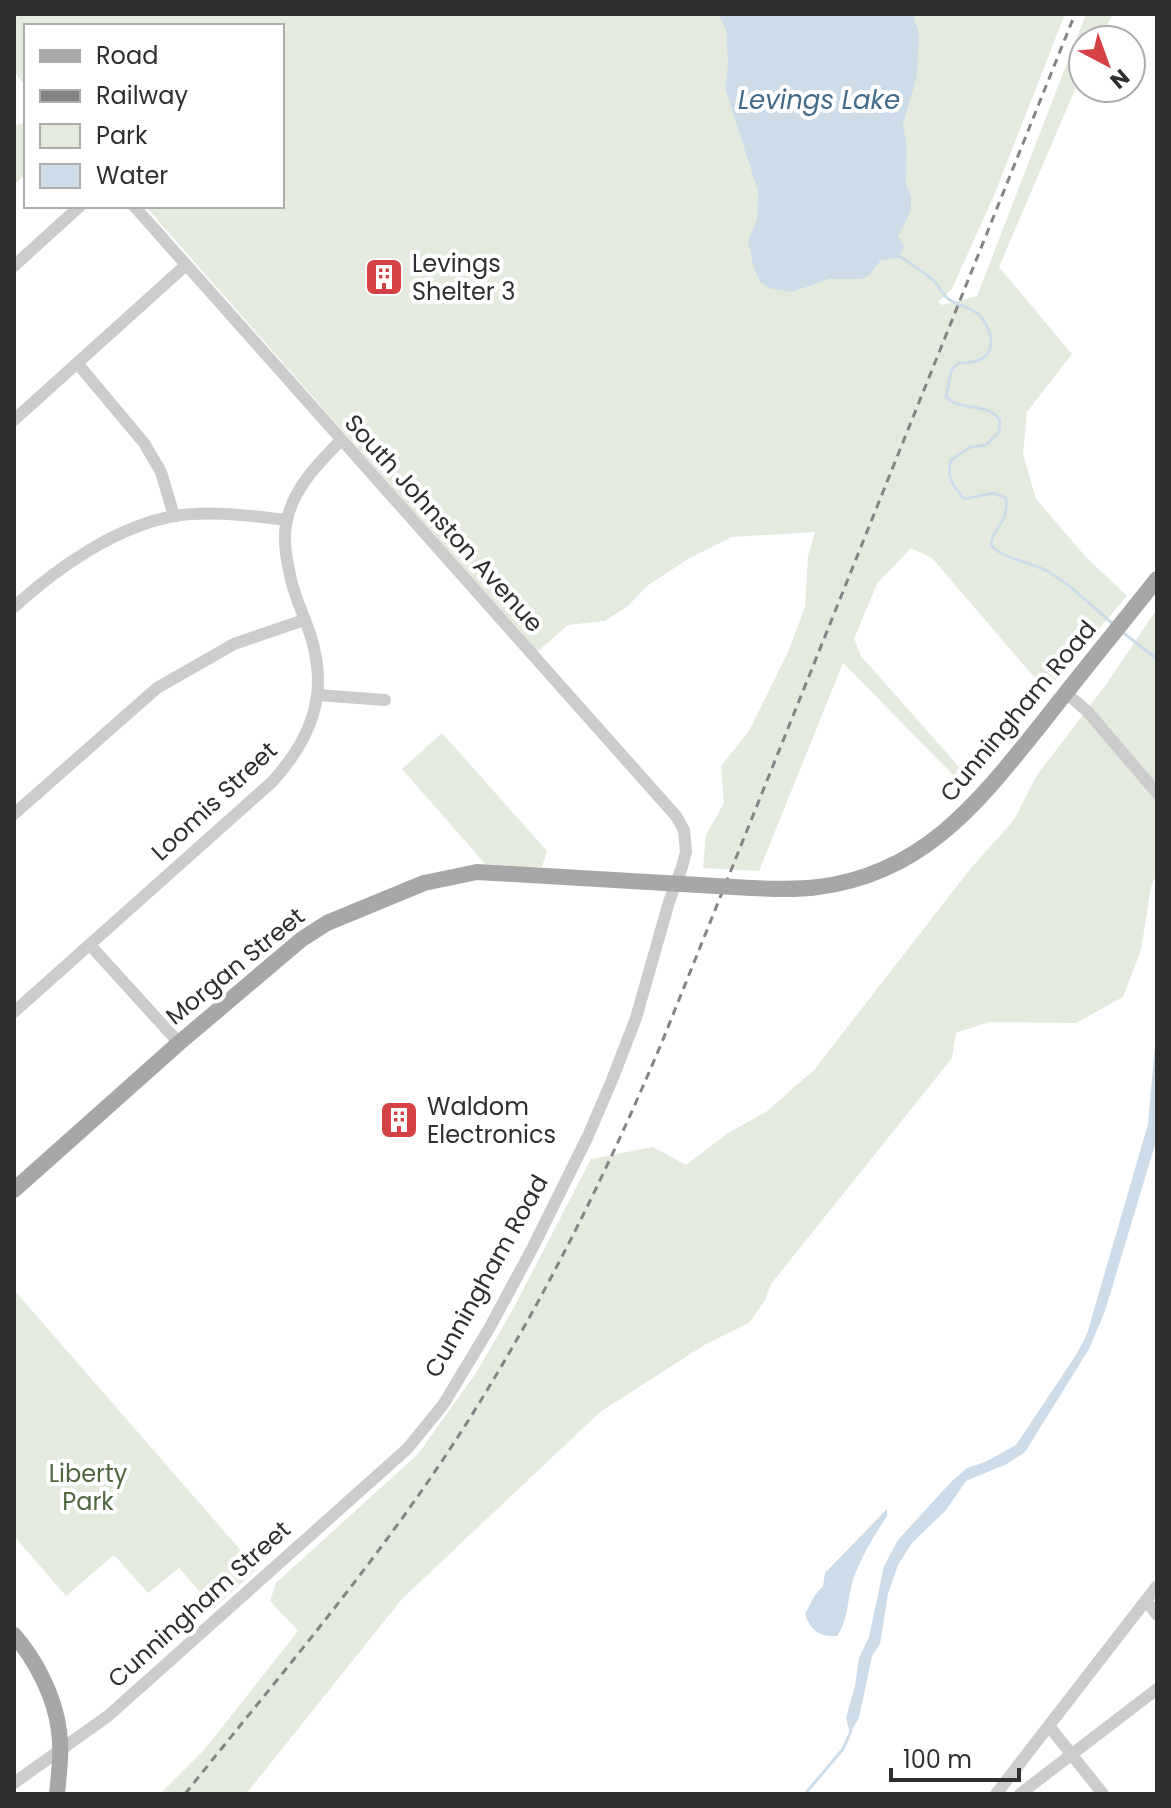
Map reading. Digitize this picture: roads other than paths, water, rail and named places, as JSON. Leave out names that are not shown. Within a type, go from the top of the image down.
[{"type":"main road","name":"Cunningham Road","points":[[676,882],[802,889],[834,885],[877,872],[920,850],[951,828],[976,804],[1157,579]]},
{"type":"main road","name":"Morgan Street","points":[[14,1190],[179,1043],[302,939],[327,923],[424,883],[489,872],[676,882]]},
{"type":"main road","points":[[14,1635],[38,1669],[53,1705],[59,1730],[57,1794]]},
{"type":"street","points":[[14,266],[78,208]]},
{"type":"street","name":"South Johnston Avenue","points":[[136,208],[676,816],[684,830],[686,852],[676,882]]},
{"type":"street","points":[[14,420],[186,265]]},
{"type":"street","points":[[77,363],[144,443],[161,472],[174,516]]},
{"type":"street","name":"Loomis Street","points":[[14,1012],[294,758],[311,726],[317,695],[317,663],[286,558],[287,520],[298,492],[311,471],[341,440]]},
{"type":"street","points":[[14,607],[50,575],[91,548],[174,516],[240,515],[287,520]]},
{"type":"street","points":[[15,811],[157,688],[234,644],[304,620]]},
{"type":"street","points":[[1066,693],[1087,711],[1157,793]]},
{"type":"street","points":[[317,695],[385,700]]},
{"type":"street","name":"Cunningham Road","points":[[407,1449],[443,1405],[490,1327],[588,1136],[636,1018],[676,882]]},
{"type":"street","points":[[90,945],[179,1043]]},
{"type":"street","name":"Cunningham Street","points":[[14,1783],[108,1716],[407,1449]]},
{"type":"street","points":[[996,1794],[1157,1586]]},
{"type":"street","points":[[1146,1600],[1157,1615]]},
{"type":"street","points":[[1020,1794],[1157,1689]]},
{"type":"street","points":[[1049,1726],[1103,1794]]},
{"type":"water","name":"Levings Lake","points":[[718,14],[913,14],[919,34],[917,76],[903,124],[907,147],[906,184],[911,197],[911,211],[898,236],[904,246],[898,258],[881,260],[862,279],[829,279],[792,292],[769,288],[761,283],[754,269],[748,241],[757,220],[758,191],[725,88],[728,64],[726,29]]},
{"type":"water","points":[[1157,1022],[1157,1138],[1105,1311],[1089,1349],[1025,1452],[1007,1464],[966,1481],[946,1510],[912,1543],[898,1565],[888,1594],[880,1644],[872,1656],[859,1718],[850,1733],[846,1718],[859,1658],[869,1637],[884,1566],[898,1540],[967,1468],[1016,1445],[1087,1334],[1148,1124]]},
{"type":"water","points":[[887,1509],[887,1516],[856,1571],[841,1629],[837,1636],[820,1634],[805,1614],[823,1586],[825,1573]]},
{"type":"waterway","points":[[898,255],[934,281],[953,302],[978,314],[990,336],[988,354],[974,362],[958,363],[951,371],[946,397],[952,402],[995,414],[1000,420],[999,432],[986,445],[970,447],[951,460],[949,471],[954,485],[964,499],[993,493],[1006,498],[1005,514],[991,545],[1002,554],[1056,577],[1112,623]]},
{"type":"waterway","points":[[1121,631],[1157,659]]},
{"type":"waterway","points":[[805,1794],[843,1749],[851,1731]]},
{"type":"railway","points":[[185,1794],[348,1591],[440,1464],[504,1363],[588,1205],[662,1042],[1075,14]]},
{"type":"place","name":"Levings Shelter 3","points":[[384,277]]},
{"type":"place","name":"Waldom Electronics","points":[[399,1120]]},
{"type":"park label","name":"Liberty Park","points":[[88,1487]]}]
